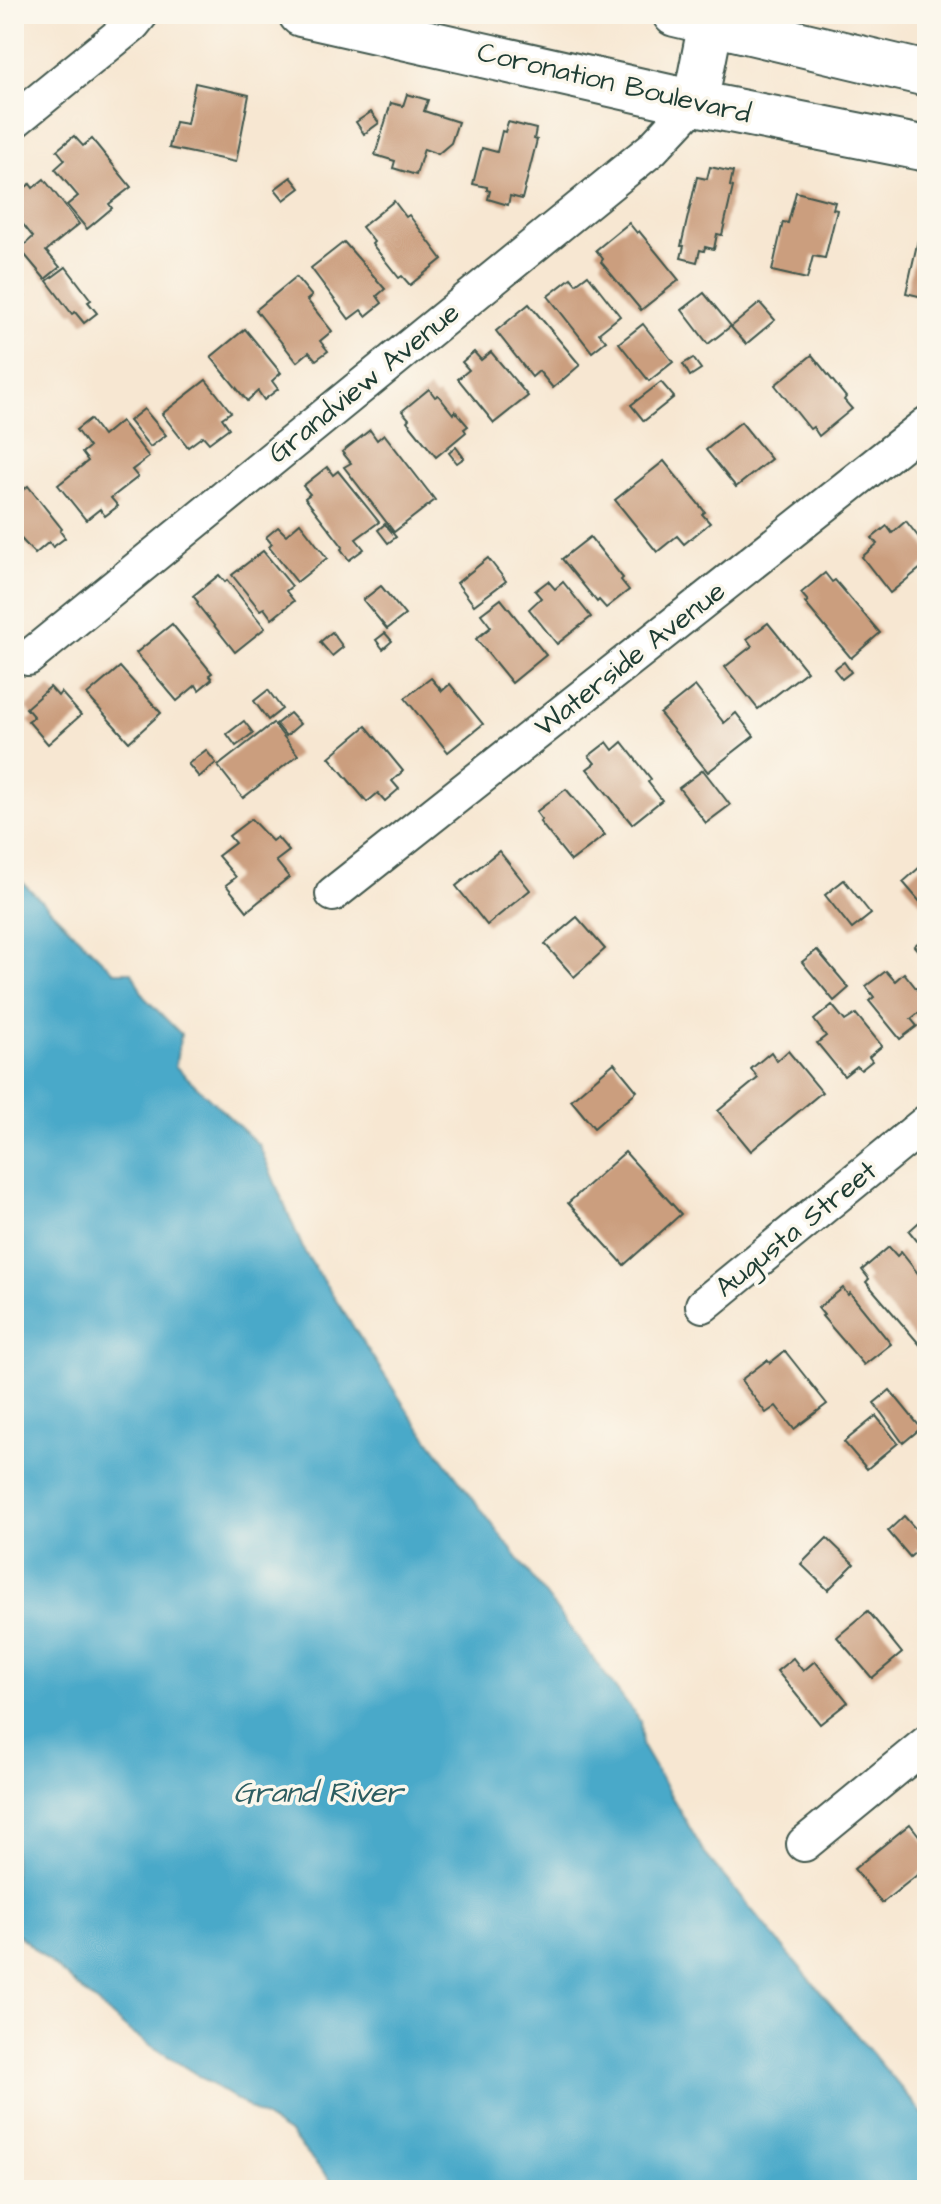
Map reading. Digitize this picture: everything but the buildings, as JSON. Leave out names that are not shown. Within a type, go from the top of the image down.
[{"type":"main road","name":"Coronation Boulevard","points":[[301,14],[695,103],[927,149]]},
{"type":"main road","points":[[695,103],[693,18],[927,74]]},
{"type":"street","points":[[14,121],[133,24],[141,14]]},
{"type":"street","name":"Grandview Avenue","points":[[28,658],[652,149],[695,103]]},
{"type":"street","name":"Waterside Avenue","points":[[333,894],[927,424]]},
{"type":"street","name":"Augusta Street","points":[[703,1305],[927,1122]]},
{"type":"street","points":[[804,1844],[927,1743]]},
{"type":"water","name":"Grand River","points":[[14,874],[114,972],[132,972],[144,997],[181,1034],[175,1066],[259,1145],[304,1251],[411,1416],[640,1721],[642,1746],[705,1854],[927,2119],[927,2190],[339,2190],[290,2134],[130,2032],[14,1931]]}]
